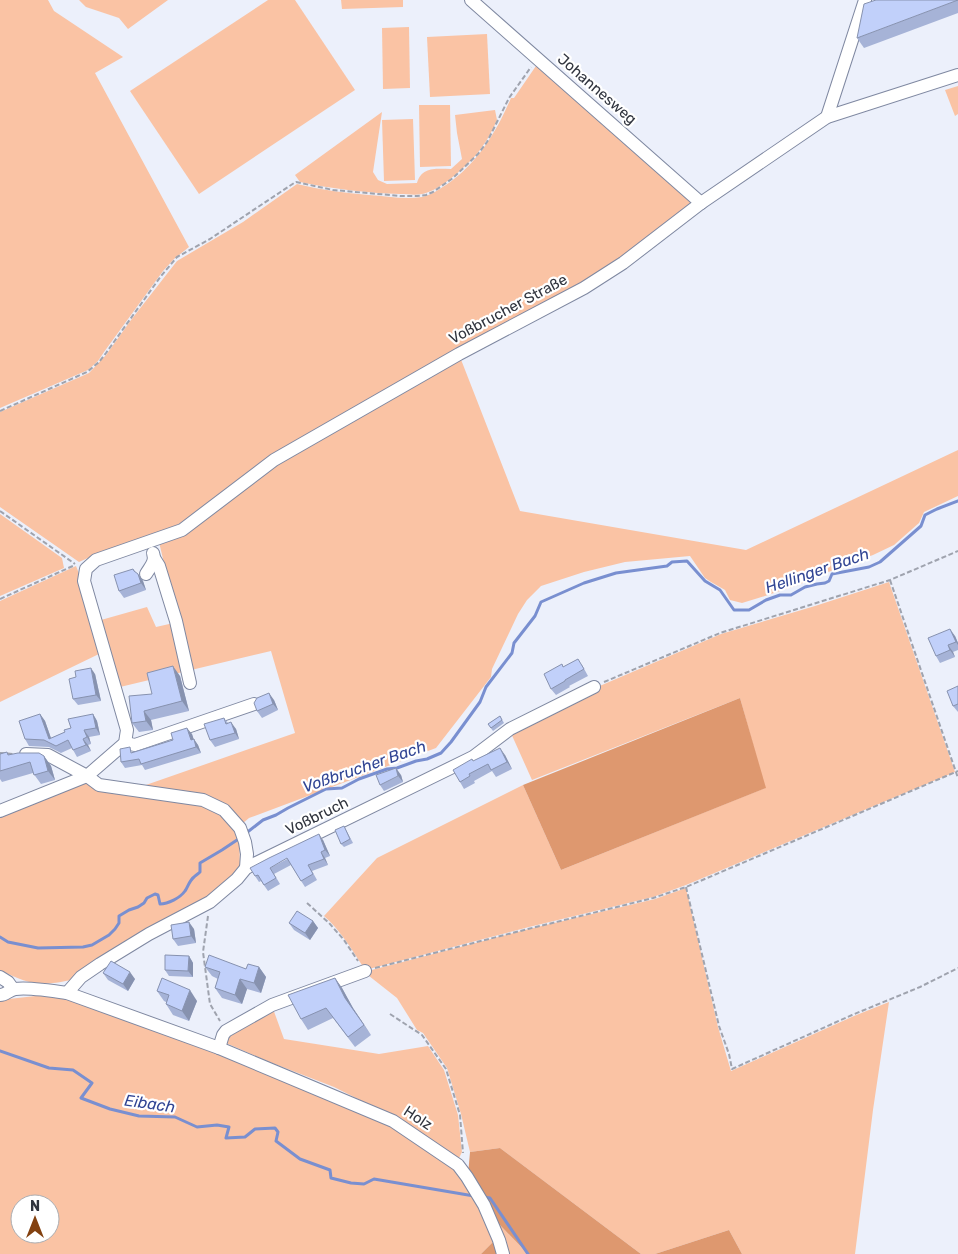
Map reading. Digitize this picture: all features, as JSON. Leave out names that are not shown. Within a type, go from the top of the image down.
[{"type":"street","name":"Johannesweg","points":[[471,0],[701,203]]},
{"type":"street","points":[[827,117],[865,0]]},
{"type":"street","name":"Voßbrucher Straße","points":[[125,743],[127,730],[84,582],[86,569],[96,560],[182,530],[274,460],[458,354],[584,288],[623,263],[701,203],[827,117],[958,75]]},
{"type":"street","points":[[150,541],[176,621],[190,683]]},
{"type":"street","points":[[146,574],[154,562],[154,558]]},
{"type":"street","name":"Voßbruch","points":[[67,993],[81,977],[100,964],[149,934],[210,902],[237,879],[246,868],[473,757],[510,729],[594,687]]},
{"type":"street","points":[[0,811],[87,776],[125,743],[135,745],[254,704]]},
{"type":"street","points":[[22,754],[48,755],[100,785],[203,800],[224,810],[240,828],[247,854],[246,868]]},
{"type":"street","points":[[0,995],[4,995],[13,989],[67,993],[218,1048],[226,1031],[272,1005],[365,971]]},
{"type":"street","points":[[0,977],[8,982],[13,989]]},
{"type":"street","name":"Holz","points":[[218,1048],[393,1121],[458,1164],[484,1206],[503,1254]]},
{"type":"path","points":[[0,411],[87,372],[99,362],[161,276],[177,257],[210,239],[294,183],[333,190],[401,196],[418,196],[433,192],[454,178],[478,154],[487,142],[509,98],[537,59]]},
{"type":"path","points":[[0,511],[76,565],[0,599]]},
{"type":"path","points":[[594,687],[720,633],[890,580],[958,551]]},
{"type":"path","points":[[890,580],[958,778]]},
{"type":"path","points":[[0,753],[22,754]]},
{"type":"path","points":[[307,903],[344,940],[365,971],[653,898],[686,887],[957,772]]},
{"type":"path","points":[[686,887],[719,1026],[732,1069],[852,1015],[920,987],[958,968]]},
{"type":"path","points":[[210,902],[203,952],[210,1004],[226,1031]]},
{"type":"path","points":[[390,1014],[422,1034],[446,1069],[460,1115],[463,1153],[458,1164]]},
{"type":"shaded area","points":[[0,0],[48,0],[54,11],[123,57],[95,73],[189,247],[163,271],[98,361],[88,370],[0,408]]},
{"type":"shaded area","points":[[79,0],[168,0],[128,29],[119,18],[86,7]]},
{"type":"shaded area","points":[[268,0],[295,0],[355,90],[199,194],[130,91]]},
{"type":"shaded area","points":[[341,0],[403,0],[403,7],[342,9]]},
{"type":"shaded area","points":[[409,27],[410,88],[383,89],[382,28]]},
{"type":"shaded area","points":[[487,34],[490,94],[430,97],[427,37]]},
{"type":"shaded area","points":[[538,63],[693,202],[691,207],[602,271],[172,528],[99,553],[79,562],[0,507],[0,412],[89,373],[106,355],[177,261],[243,222],[297,184],[342,192],[402,198],[422,197],[434,192],[457,177],[476,157],[492,135],[511,98],[514,98]]},
{"type":"shaded area","points":[[958,86],[958,114],[955,116],[945,90]]},
{"type":"shaded area","points":[[419,105],[450,105],[451,166],[420,167]]},
{"type":"shaded area","points":[[495,110],[497,120],[477,153],[449,180],[423,194],[362,192],[337,189],[300,182],[295,175],[382,112],[373,172],[378,180],[387,184],[417,183],[426,171],[451,169],[462,159],[455,115]]},
{"type":"shaded area","points":[[413,119],[415,180],[384,181],[382,120]]},
{"type":"shaded area","points":[[460,357],[520,511],[746,550],[958,450],[958,496],[924,512],[919,523],[894,545],[798,585],[742,603],[730,600],[725,590],[705,578],[690,556],[625,562],[584,572],[541,586],[527,600],[518,614],[492,669],[491,677],[436,748],[249,818],[242,824],[233,812],[143,786],[295,733],[271,651],[120,687],[101,620],[147,607],[156,627],[178,622],[159,542],[281,460]]},
{"type":"shaded area","points":[[0,514],[62,558],[64,568],[0,596]]},
{"type":"shaded area","points":[[76,566],[82,581],[101,653],[0,702],[0,601]]},
{"type":"shaded area","points":[[889,582],[955,772],[686,885],[653,897],[365,970],[341,935],[324,916],[377,858],[523,785],[561,870],[765,788],[740,698],[532,780],[510,731],[595,688],[721,634]]},
{"type":"shaded area","points":[[740,698],[766,788],[561,870],[523,785]]},
{"type":"shaded area","points":[[87,782],[201,801],[222,811],[239,835],[240,865],[234,876],[207,898],[71,980],[42,984],[26,981],[0,970],[0,813]]},
{"type":"shaded area","points":[[686,888],[718,1027],[731,1071],[889,1002],[855,1254],[742,1254],[729,1230],[655,1254],[641,1254],[500,1148],[470,1152],[447,1068],[423,1033],[417,1030],[397,998],[364,972],[529,929],[655,899]]},
{"type":"shaded area","points":[[53,994],[218,1051],[392,1122],[457,1166],[496,1239],[481,1254],[0,1254],[0,1000]]},
{"type":"shaded area","points":[[272,1006],[284,1039],[379,1054],[428,1046],[444,1070],[458,1115],[462,1152],[458,1160],[396,1118],[334,1087],[226,1043],[226,1033]]},
{"type":"shaded area","points":[[500,1148],[641,1254],[528,1254],[497,1222],[468,1175],[470,1152]]},
{"type":"shaded area","points":[[497,1222],[528,1254],[508,1254]]},
{"type":"shaded area","points":[[729,1230],[742,1254],[655,1254]]},
{"type":"shaded area","points":[[496,1239],[500,1254],[481,1254]]},
{"type":"building","points":[[876,0],[958,0],[857,38],[864,4]]},
{"type":"building","points":[[133,569],[138,574],[141,583],[119,591],[114,575]]},
{"type":"building","points":[[950,629],[956,642],[948,645],[950,650],[936,656],[928,638]]},
{"type":"building","points":[[578,659],[584,669],[551,689],[544,674],[562,664],[563,667]]},
{"type":"building","points":[[173,666],[182,701],[144,711],[146,721],[132,723],[129,696],[152,694],[147,673]]},
{"type":"building","points":[[91,668],[96,695],[73,699],[69,679],[76,677],[75,671]]},
{"type":"building","points":[[958,686],[958,704],[953,706],[947,691]]},
{"type":"building","points":[[269,693],[273,704],[257,711],[254,703],[257,698]]},
{"type":"building","points":[[40,714],[49,739],[71,728],[68,719],[93,714],[96,728],[84,730],[87,737],[83,739],[86,745],[73,750],[68,740],[56,746],[44,740],[25,739],[19,721]]},
{"type":"building","points":[[500,716],[502,720],[491,728],[488,724]]},
{"type":"building","points":[[224,718],[226,724],[231,722],[235,733],[210,740],[204,724]]},
{"type":"building","points":[[187,728],[191,740],[194,739],[196,747],[141,764],[139,759],[121,762],[120,749],[130,747],[131,753],[173,740],[171,733]]},
{"type":"building","points":[[500,748],[507,762],[491,770],[488,764],[469,774],[470,776],[460,782],[453,770],[472,759],[473,761]]},
{"type":"building","points":[[7,752],[8,755],[39,753],[44,756],[48,771],[34,775],[30,762],[0,771],[0,754]]},
{"type":"building","points":[[396,768],[398,776],[380,785],[376,775]]},
{"type":"building","points":[[344,826],[350,839],[341,844],[335,830]]},
{"type":"building","points":[[319,834],[325,850],[321,852],[324,859],[308,865],[313,874],[301,881],[287,858],[270,868],[276,878],[264,885],[258,875],[255,876],[250,868],[269,858]]},
{"type":"building","points":[[297,911],[313,921],[305,933],[289,923]]},
{"type":"building","points":[[189,922],[191,936],[173,939],[171,925]]},
{"type":"building","points":[[165,955],[189,956],[188,971],[165,970]]},
{"type":"building","points":[[209,955],[246,969],[248,964],[259,967],[254,983],[240,979],[235,995],[215,988],[220,972],[205,967]]},
{"type":"building","points":[[111,961],[130,972],[123,984],[103,973]]},
{"type":"building","points":[[162,978],[190,990],[182,1011],[166,1004],[169,995],[157,991]]},
{"type":"building","points":[[335,978],[345,998],[364,1025],[348,1037],[326,1008],[301,1019],[288,995]]},
{"type":"waterway","name":"Voßbrucher Bach","points":[[245,834],[263,820],[326,789],[342,788],[359,779],[387,769],[397,768],[441,753],[480,702],[486,687],[512,653],[514,643],[535,616],[541,602],[584,583],[616,573],[667,566],[672,562],[687,561],[705,581],[720,590],[734,610],[749,610],[766,600],[780,595],[791,595],[805,587],[825,583],[829,581],[832,574],[869,567],[880,562],[921,526],[925,515],[958,501]]},
{"type":"waterway","name":"Voßbrucher Bach","points":[[0,937],[8,942],[38,948],[92,945],[115,929],[119,923],[119,916],[138,907],[147,898],[155,894],[158,895],[160,904],[163,904],[180,896],[192,879],[200,872],[200,863],[240,838]]},
{"type":"waterway","name":"Eibach","points":[[0,1051],[49,1068],[73,1070],[92,1083],[81,1098],[110,1109],[139,1116],[175,1117],[197,1127],[217,1125],[229,1127],[226,1138],[245,1137],[255,1129],[275,1128],[278,1132],[276,1141],[300,1159],[330,1170],[331,1178],[364,1184],[374,1179],[474,1196]]},
{"type":"waterway","name":"Eibach","points":[[483,1197],[490,1198],[528,1254]]},
{"type":"water label","name":"Hellinger Bach","points":[[817,570]]}]
